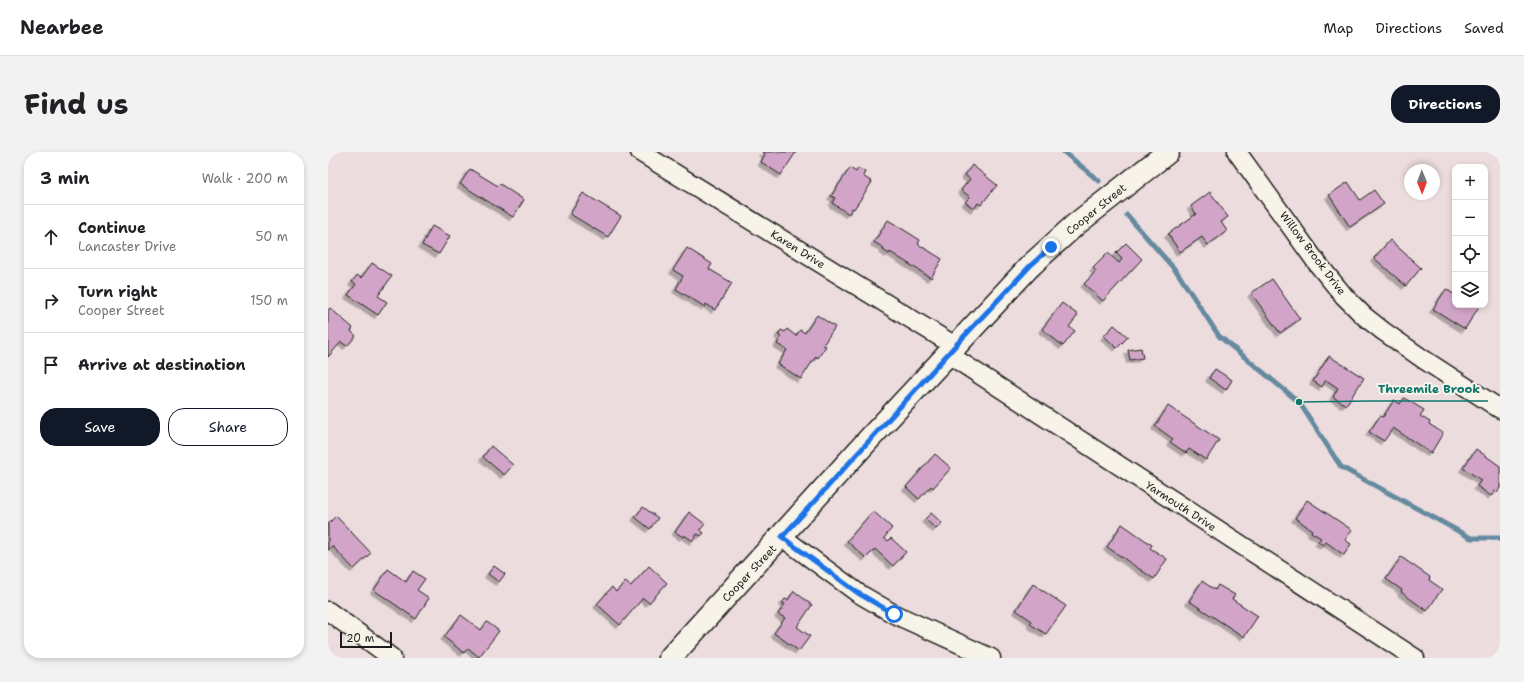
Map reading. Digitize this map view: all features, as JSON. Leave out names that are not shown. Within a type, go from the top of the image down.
[{"type":"street","name":"Karen Drive","points":[[640,152],[952,350]]},
{"type":"street","name":"Cooper Street","points":[[670,658],[1025,272],[1075,225],[1168,152]]},
{"type":"street","name":"Willow Brook Drive","points":[[1237,152],[1318,263],[1335,285],[1359,311],[1382,331],[1500,409]]},
{"type":"street","name":"Yarmouth Drive","points":[[952,350],[1415,658]]},
{"type":"street","points":[[782,537],[858,593],[894,614],[990,658]]},
{"type":"street","points":[[328,611],[392,658]]},
{"type":"building","points":[[762,152],[796,152],[781,175],[761,162],[765,154]]},
{"type":"building","points":[[972,165],[997,185],[981,205],[978,203],[974,209],[965,202],[970,197],[961,190],[970,179],[965,175]]},
{"type":"building","points":[[850,168],[856,172],[858,168],[865,172],[863,176],[872,182],[849,214],[832,203],[835,198],[831,196]]},
{"type":"building","points":[[470,169],[498,186],[500,184],[524,200],[513,217],[460,184]]},
{"type":"building","points":[[1348,182],[1360,200],[1374,190],[1384,204],[1350,227],[1329,195]]},
{"type":"building","points":[[1210,192],[1228,217],[1221,222],[1227,231],[1208,245],[1202,237],[1180,252],[1168,234],[1196,214],[1191,206]]},
{"type":"building","points":[[583,193],[621,216],[608,237],[570,214]]},
{"type":"building","points":[[888,220],[920,240],[918,244],[942,259],[931,278],[890,252],[889,254],[883,250],[884,248],[874,242]]},
{"type":"building","points":[[432,226],[450,236],[439,254],[422,245]]},
{"type":"building","points":[[1390,240],[1421,268],[1406,286],[1374,258]]},
{"type":"building","points":[[1126,243],[1142,259],[1103,301],[1084,284],[1096,271],[1093,268],[1108,253],[1119,263],[1122,259],[1116,253]]},
{"type":"building","points":[[687,248],[712,264],[709,269],[732,283],[715,310],[706,304],[705,307],[676,289],[683,276],[673,270]]},
{"type":"building","points":[[372,263],[392,276],[378,296],[387,302],[378,315],[348,295],[356,284],[352,282],[357,275],[361,278]]},
{"type":"building","points":[[1272,279],[1300,319],[1280,333],[1251,293]]},
{"type":"building","points":[[1446,289],[1452,293],[1452,308],[1478,308],[1465,329],[1433,309]]},
{"type":"building","points":[[1062,303],[1078,315],[1069,327],[1075,331],[1063,346],[1042,329]]},
{"type":"building","points":[[330,308],[353,328],[351,331],[356,336],[347,346],[341,342],[328,357],[328,310]]},
{"type":"building","points":[[817,315],[835,327],[823,345],[826,346],[818,358],[816,356],[801,379],[778,364],[787,350],[777,344],[781,337],[778,335],[781,330],[785,332],[787,329],[796,336],[800,330],[805,333]]},
{"type":"building","points":[[1114,325],[1128,337],[1117,348],[1104,336]]},
{"type":"building","points":[[1141,348],[1143,358],[1130,360],[1128,350]]},
{"type":"building","points":[[1329,356],[1364,378],[1346,405],[1333,397],[1338,388],[1326,380],[1322,387],[1313,381]]},
{"type":"building","points":[[1215,369],[1232,380],[1226,390],[1209,378]]},
{"type":"building","points":[[1404,398],[1424,410],[1420,416],[1443,433],[1431,453],[1393,428],[1384,441],[1369,432],[1380,416],[1383,417],[1394,400],[1400,404]]},
{"type":"building","points":[[1168,406],[1219,440],[1206,460],[1189,449],[1186,453],[1170,442],[1173,439],[1155,426]]},
{"type":"building","points":[[491,446],[513,465],[504,475],[483,457]]},
{"type":"building","points":[[1476,449],[1500,466],[1500,488],[1491,496],[1477,486],[1481,480],[1463,468]]},
{"type":"building","points":[[935,454],[951,468],[933,488],[931,486],[919,499],[906,487]]},
{"type":"building","points":[[1307,500],[1352,530],[1345,540],[1351,544],[1344,555],[1326,542],[1324,545],[1318,542],[1321,538],[1311,532],[1312,530],[1295,518]]},
{"type":"building","points":[[643,507],[658,518],[650,529],[635,517]]},
{"type":"building","points":[[873,511],[892,528],[884,538],[888,541],[891,538],[906,552],[893,566],[875,549],[866,558],[847,541]]},
{"type":"building","points":[[689,512],[705,524],[700,530],[704,533],[701,536],[697,534],[693,541],[684,535],[683,537],[675,532]]},
{"type":"building","points":[[931,513],[942,523],[936,529],[925,519]]},
{"type":"building","points":[[336,516],[371,553],[354,569],[332,546],[328,550],[328,524]]},
{"type":"building","points":[[1122,524],[1152,545],[1150,548],[1167,559],[1154,579],[1107,547]]},
{"type":"building","points":[[1401,557],[1430,577],[1429,580],[1442,589],[1427,611],[1386,579]]},
{"type":"building","points":[[494,566],[505,574],[499,582],[488,574]]},
{"type":"building","points":[[649,566],[667,583],[649,603],[643,598],[620,625],[597,604],[612,587],[616,592],[625,582],[631,586]]},
{"type":"building","points":[[388,569],[406,582],[413,571],[425,579],[417,590],[429,598],[416,619],[374,590]]},
{"type":"building","points":[[1202,581],[1215,590],[1218,585],[1235,595],[1232,599],[1258,616],[1244,637],[1189,601]]},
{"type":"building","points":[[1033,584],[1066,606],[1046,634],[1030,624],[1032,621],[1016,610]]},
{"type":"building","points":[[794,591],[812,605],[797,627],[810,636],[799,651],[774,633],[785,618],[778,614],[785,604],[782,603],[785,599],[788,600]]},
{"type":"building","points":[[461,615],[481,630],[487,622],[499,631],[479,657],[468,648],[464,653],[444,637]]},
{"type":"waterway","points":[[1064,152],[1099,181]]},
{"type":"waterway","points":[[1127,215],[1177,272],[1219,336],[1299,402],[1341,467],[1471,538],[1499,538],[1500,540]]},
{"type":"place","name":"Threemile Brook","points":[[1299,402]]},
{"type":"route","points":[[894,614],[858,593],[782,537],[870,438],[955,346],[1030,266],[1051,247]]}]
